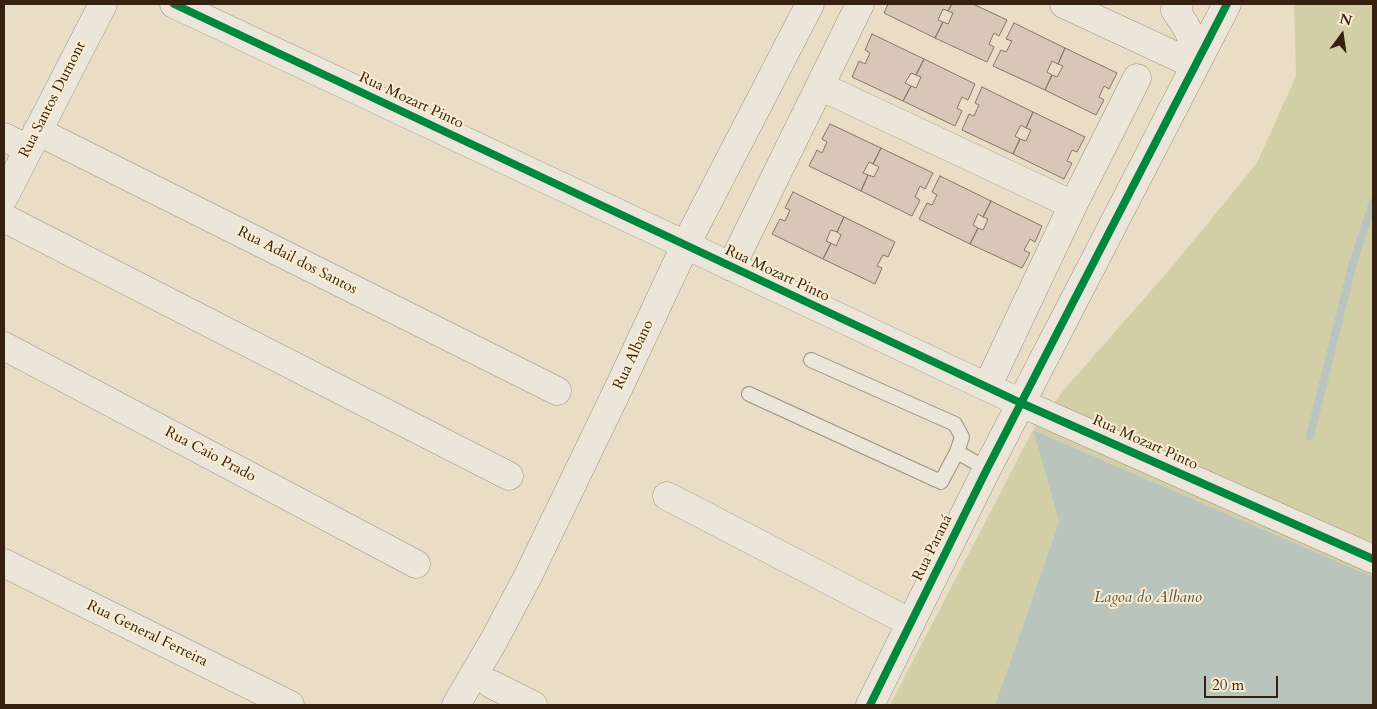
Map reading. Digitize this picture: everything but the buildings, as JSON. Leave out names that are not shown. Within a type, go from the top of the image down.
[{"type":"street","name":"Rua Santos Dumont","points":[[4,197],[103,4]]},
{"type":"street","name":"Rua Mozart Pinto","points":[[174,4],[986,387],[1373,559]]},
{"type":"street","name":"Rua Albano","points":[[456,705],[493,642],[528,576],[685,246],[810,4]]},
{"type":"street","points":[[731,267],[860,4]]},
{"type":"street","points":[[1064,4],[1198,59]]},
{"type":"street","name":"Rua Paraná","points":[[870,705],[987,469],[1227,4]]},
{"type":"street","points":[[1171,6],[1185,25],[1198,59]]},
{"type":"street","points":[[986,387],[1073,205],[1137,78]]},
{"type":"street","points":[[820,86],[1073,205]]},
{"type":"street","name":"Rua Adail dos Santos","points":[[4,137],[33,140],[557,391]]},
{"type":"street","points":[[4,218],[509,476]]},
{"type":"street","name":"Rua Caio Prado","points":[[4,346],[416,564]]},
{"type":"street","points":[[667,496],[911,623]]},
{"type":"street","name":"Rua General Ferreira","points":[[4,563],[290,705]]},
{"type":"street","points":[[491,684],[533,705]]},
{"type":"lane","points":[[749,394],[941,482],[958,452],[962,437],[955,424],[811,360]]},
{"type":"lane","points":[[958,452],[987,469]]},
{"type":"shaded area","points":[[1294,4],[1373,4],[1373,577],[1033,430],[1064,390],[1171,268],[1257,163],[1296,76]]},
{"type":"shaded area","points":[[1033,430],[1059,522],[995,705],[890,705]]},
{"type":"water","name":"Lagoa do Albano","points":[[1033,430],[1373,577],[1373,705],[995,705],[1059,522]]},
{"type":"waterway","points":[[1310,436],[1353,263],[1373,202]]},
{"type":"cycle path","points":[[174,4],[1021,403],[1373,559]]},
{"type":"cycle path","points":[[870,705],[987,469],[1227,4]]}]
